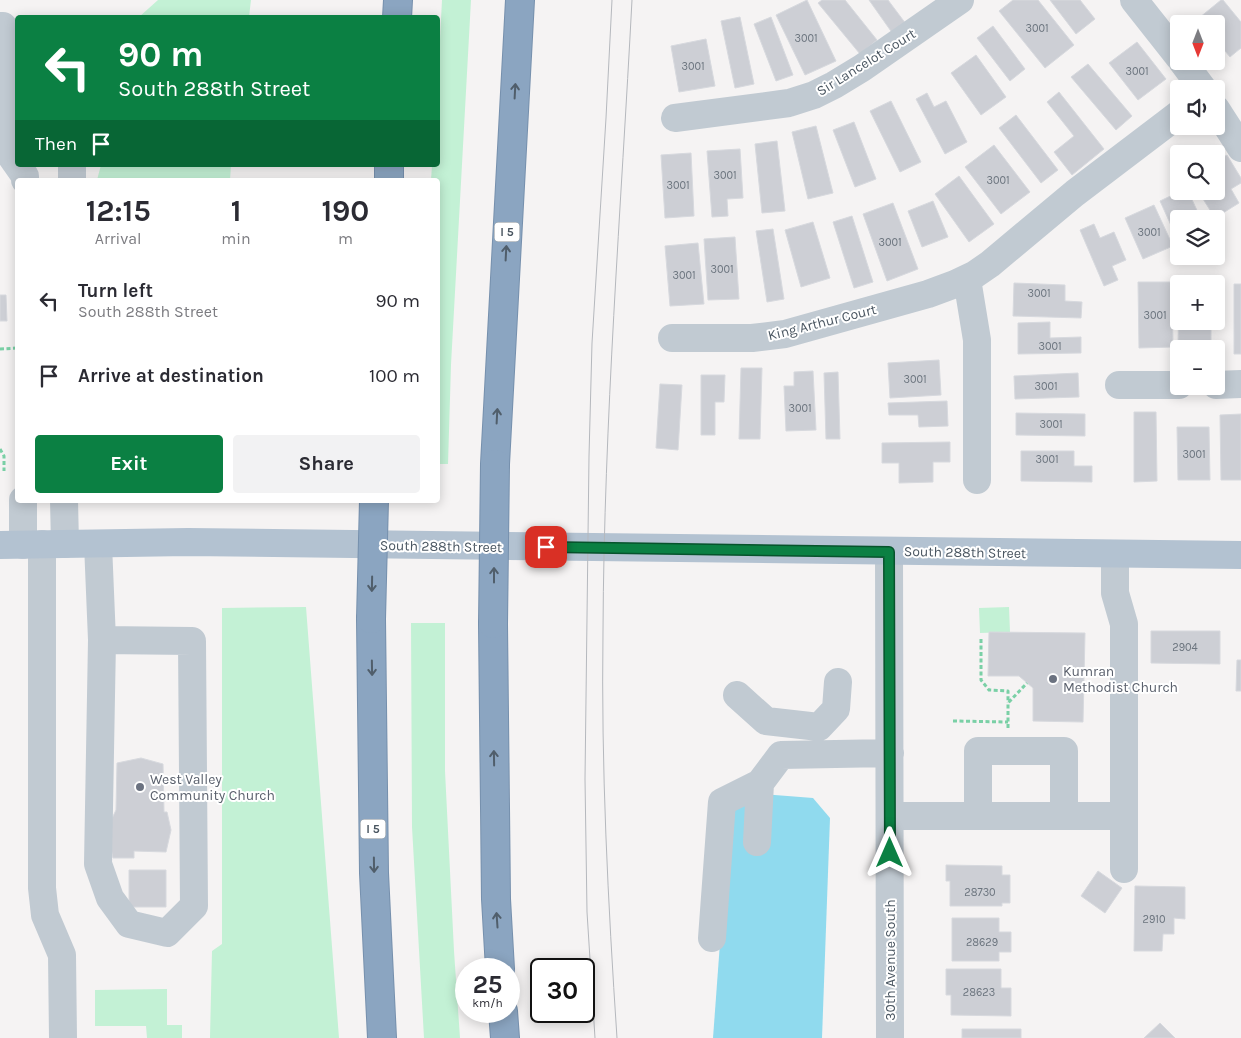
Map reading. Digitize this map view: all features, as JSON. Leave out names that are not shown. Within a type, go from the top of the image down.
[{"type":"highway","points":[[397,15],[398,0]]},
{"type":"highway","name":"I 5","points":[[499,958],[496,899],[493,624],[494,464],[520,0]]},
{"type":"highway","name":"I 5","points":[[374,503],[371,619],[374,873],[382,1038]]},
{"type":"highway","points":[[504,1023],[505,1038]]},
{"type":"main road","name":"South 288th Street","points":[[32,544],[188,542],[1241,555]]},
{"type":"street","name":"Sir Lancelot Court","points":[[675,118],[789,103],[814,96],[862,68],[960,0]]},
{"type":"street","points":[[1141,3],[1170,44]]},
{"type":"street","points":[[0,26],[3,26],[2,146],[15,163]]},
{"type":"street","name":"King Arthur Court","points":[[672,338],[752,338],[785,334],[928,294],[967,279],[990,264],[1075,193],[1170,121]]},
{"type":"street","points":[[1225,123],[1241,148]]},
{"type":"street","points":[[18,167],[25,178]]},
{"type":"street","points":[[967,279],[977,340],[977,480]]},
{"type":"street","points":[[1225,384],[1241,384]]},
{"type":"street","points":[[1119,385],[1170,385]]},
{"type":"street","points":[[24,503],[32,544],[42,888],[45,915],[62,955],[63,1038]]},
{"type":"street","points":[[32,544],[62,503]]},
{"type":"street","points":[[98,544],[102,640],[98,864],[110,898],[128,924],[167,933],[194,906],[192,641],[102,640]]},
{"type":"street","name":"30th Avenue South","points":[[889,552],[890,1038]]},
{"type":"street","points":[[1116,554],[1116,593],[1124,624],[1124,869]]},
{"type":"street","points":[[819,726],[836,709],[838,682]]},
{"type":"street","points":[[737,695],[766,721],[819,726],[845,754]]},
{"type":"street","points":[[978,816],[978,751],[1064,751],[1064,816]]},
{"type":"street","points":[[712,938],[722,802],[760,784],[781,755],[890,753]]},
{"type":"street","points":[[757,842],[760,784]]},
{"type":"street","points":[[890,816],[1124,816]]},
{"type":"path","points":[[0,349],[15,348]]},
{"type":"path","points":[[0,449],[4,456],[4,471]]},
{"type":"path","points":[[981,639],[981,680],[989,690],[1008,690],[1008,751]]},
{"type":"path","points":[[1008,703],[1027,683]]},
{"type":"path","points":[[953,721],[1008,722]]},
{"type":"green space","points":[[158,0],[251,0],[249,15],[141,15]]},
{"type":"green space","points":[[442,0],[471,0],[451,365],[448,464],[440,464],[440,178],[431,178],[432,167],[440,167],[440,39]]},
{"type":"green space","points":[[100,167],[231,167],[230,178],[98,178]]},
{"type":"green space","points":[[306,607],[339,1038],[210,1038],[212,951],[222,944],[222,608]]},
{"type":"green space","points":[[1009,607],[1010,632],[980,633],[979,608]]},
{"type":"green space","points":[[411,623],[445,623],[445,771],[455,966],[455,1023],[459,1023],[460,1038],[424,1038],[412,827]]},
{"type":"green space","points":[[167,989],[167,1025],[182,1025],[182,1038],[147,1038],[146,1026],[95,1026],[95,990]]},
{"type":"water","points":[[761,794],[813,798],[830,818],[822,1038],[713,1038],[730,807]]},
{"type":"building","points":[[807,0],[836,61],[805,75],[776,15]]},
{"type":"building","points":[[822,0],[845,0],[877,40],[860,54],[818,3]]},
{"type":"building","points":[[869,0],[888,0],[906,24],[893,34]]},
{"type":"building","points":[[1013,0],[1038,0],[1074,45],[1045,68],[999,11]]},
{"type":"building","points":[[1050,0],[1080,0],[1095,19],[1076,34]]},
{"type":"building","points":[[1223,0],[1241,22],[1241,48],[1230,57],[1225,51],[1225,15],[1203,15]]},
{"type":"building","points":[[740,17],[754,84],[735,88],[721,21]]},
{"type":"building","points":[[771,17],[793,75],[776,81],[754,24]]},
{"type":"building","points":[[993,26],[1025,69],[1010,81],[977,38]]},
{"type":"building","points":[[706,39],[715,86],[679,92],[671,46]]},
{"type":"building","points":[[1137,42],[1166,79],[1138,100],[1109,63]]},
{"type":"building","points":[[976,55],[1006,97],[981,115],[951,73]]},
{"type":"building","points":[[1088,64],[1132,116],[1116,130],[1071,77]]},
{"type":"building","points":[[1059,92],[1104,149],[1072,175],[1054,152],[1074,136],[1047,102]]},
{"type":"building","points":[[927,93],[934,107],[946,101],[967,142],[945,154],[916,99]]},
{"type":"building","points":[[891,101],[921,162],[900,172],[870,111]]},
{"type":"building","points":[[1016,115],[1058,170],[1041,183],[999,128]]},
{"type":"building","points":[[854,122],[876,179],[855,187],[833,130]]},
{"type":"building","points":[[816,126],[833,193],[808,199],[792,132]]},
{"type":"building","points":[[777,141],[785,211],[762,213],[755,144]]},
{"type":"building","points":[[994,145],[1030,192],[1001,214],[965,167]]},
{"type":"building","points":[[740,149],[743,198],[727,199],[728,216],[712,217],[707,151]]},
{"type":"building","points":[[691,153],[694,216],[665,218],[661,155]]},
{"type":"building","points":[[1227,155],[1241,178],[1241,183],[1231,189],[1239,203],[1225,212],[1225,210],[1210,210],[1204,200],[1225,200],[1225,156]]},
{"type":"building","points":[[959,176],[994,224],[969,242],[935,194]]},
{"type":"building","points":[[1170,196],[1170,200],[1192,200],[1197,210],[1170,210],[1170,223],[1160,201]]},
{"type":"building","points":[[933,201],[948,237],[922,247],[908,211]]},
{"type":"building","points":[[893,203],[918,269],[887,281],[863,214]]},
{"type":"building","points":[[1154,205],[1170,240],[1170,247],[1143,259],[1125,218]]},
{"type":"building","points":[[852,216],[873,282],[854,288],[833,222]]},
{"type":"building","points":[[813,222],[830,278],[801,287],[785,230]]},
{"type":"building","points":[[1094,224],[1100,238],[1114,232],[1126,260],[1112,266],[1118,280],[1104,286],[1080,230]]},
{"type":"building","points":[[773,229],[784,299],[767,302],[756,231]]},
{"type":"building","points":[[735,237],[739,299],[708,300],[704,239]]},
{"type":"building","points":[[698,243],[704,304],[670,306],[665,246]]},
{"type":"building","points":[[1138,282],[1170,282],[1170,330],[1173,330],[1173,340],[1170,340],[1170,347],[1139,348]]},
{"type":"building","points":[[1014,283],[1065,285],[1065,301],[1082,302],[1081,318],[1013,316]]},
{"type":"building","points":[[1234,284],[1241,284],[1241,354],[1234,354]]},
{"type":"building","points":[[0,295],[6,295],[7,321],[0,321]]},
{"type":"building","points":[[1050,322],[1050,338],[1081,337],[1081,353],[1018,354],[1018,323]]},
{"type":"building","points":[[1178,330],[1211,330],[1211,340],[1178,340]]},
{"type":"building","points":[[939,360],[941,395],[890,398],[888,363]]},
{"type":"building","points":[[741,368],[762,368],[760,439],[739,439]]},
{"type":"building","points":[[813,371],[816,430],[786,431],[784,386],[794,386],[794,372]]},
{"type":"building","points":[[838,372],[840,439],[826,439],[824,373]]},
{"type":"building","points":[[1078,373],[1079,397],[1015,399],[1014,376]]},
{"type":"building","points":[[701,375],[725,375],[724,402],[715,402],[715,435],[701,435]]},
{"type":"building","points":[[660,384],[682,385],[678,450],[656,448]]},
{"type":"building","points":[[947,401],[948,426],[919,427],[918,415],[889,415],[888,403]]},
{"type":"building","points":[[1134,412],[1156,412],[1157,481],[1134,482]]},
{"type":"building","points":[[1016,413],[1085,414],[1085,436],[1016,435]]},
{"type":"building","points":[[1241,414],[1241,480],[1221,480],[1220,415]]},
{"type":"building","points":[[1177,427],[1209,427],[1210,480],[1178,480]]},
{"type":"building","points":[[950,442],[950,462],[933,462],[933,482],[899,483],[899,463],[882,463],[882,443]]},
{"type":"building","points":[[1021,451],[1074,451],[1074,466],[1092,466],[1092,482],[1021,481]]},
{"type":"building","points":[[1151,631],[1220,631],[1220,664],[1151,663]]},
{"type":"building","name":"Kumran Methodist Church","points":[[989,632],[1085,633],[1083,722],[1033,721],[1033,688],[1019,676],[988,676]]},
{"type":"building","points":[[1237,660],[1241,660],[1241,691],[1236,691]]},
{"type":"building","name":"West Valley Community Church","points":[[141,758],[163,764],[164,812],[167,812],[171,830],[166,852],[134,851],[134,858],[113,858],[107,829],[116,810],[117,763]]},
{"type":"building","points":[[946,865],[1002,866],[1002,875],[1010,875],[1010,903],[1002,903],[1002,906],[950,906],[950,881],[946,881]]},
{"type":"building","points":[[129,870],[166,870],[166,907],[129,907]]},
{"type":"building","points":[[1098,871],[1122,888],[1105,913],[1081,896]]},
{"type":"building","points":[[1135,886],[1185,887],[1185,919],[1174,918],[1174,934],[1163,934],[1162,951],[1134,951]]},
{"type":"building","points":[[952,918],[999,918],[999,932],[1011,932],[1011,952],[999,952],[999,961],[952,961]]},
{"type":"building","points":[[946,969],[1001,969],[1001,988],[1011,988],[1011,1016],[951,1015],[951,995],[946,995]]},
{"type":"building","points":[[1160,1023],[1175,1038],[1144,1038]]},
{"type":"building","points":[[962,1029],[1021,1029],[1021,1038],[962,1038]]},
{"type":"tram line","points":[[595,1038],[587,912],[585,779],[589,456],[592,343],[612,0]]},
{"type":"tram line","points":[[617,1038],[604,784],[604,552],[610,394],[632,0]]},
{"type":"place","name":"Kumran Methodist Church","points":[[1053,679]]},
{"type":"place","name":"West Valley Community Church","points":[[140,787]]},
{"type":"route","points":[[546,547],[889,552],[890,853]]}]
